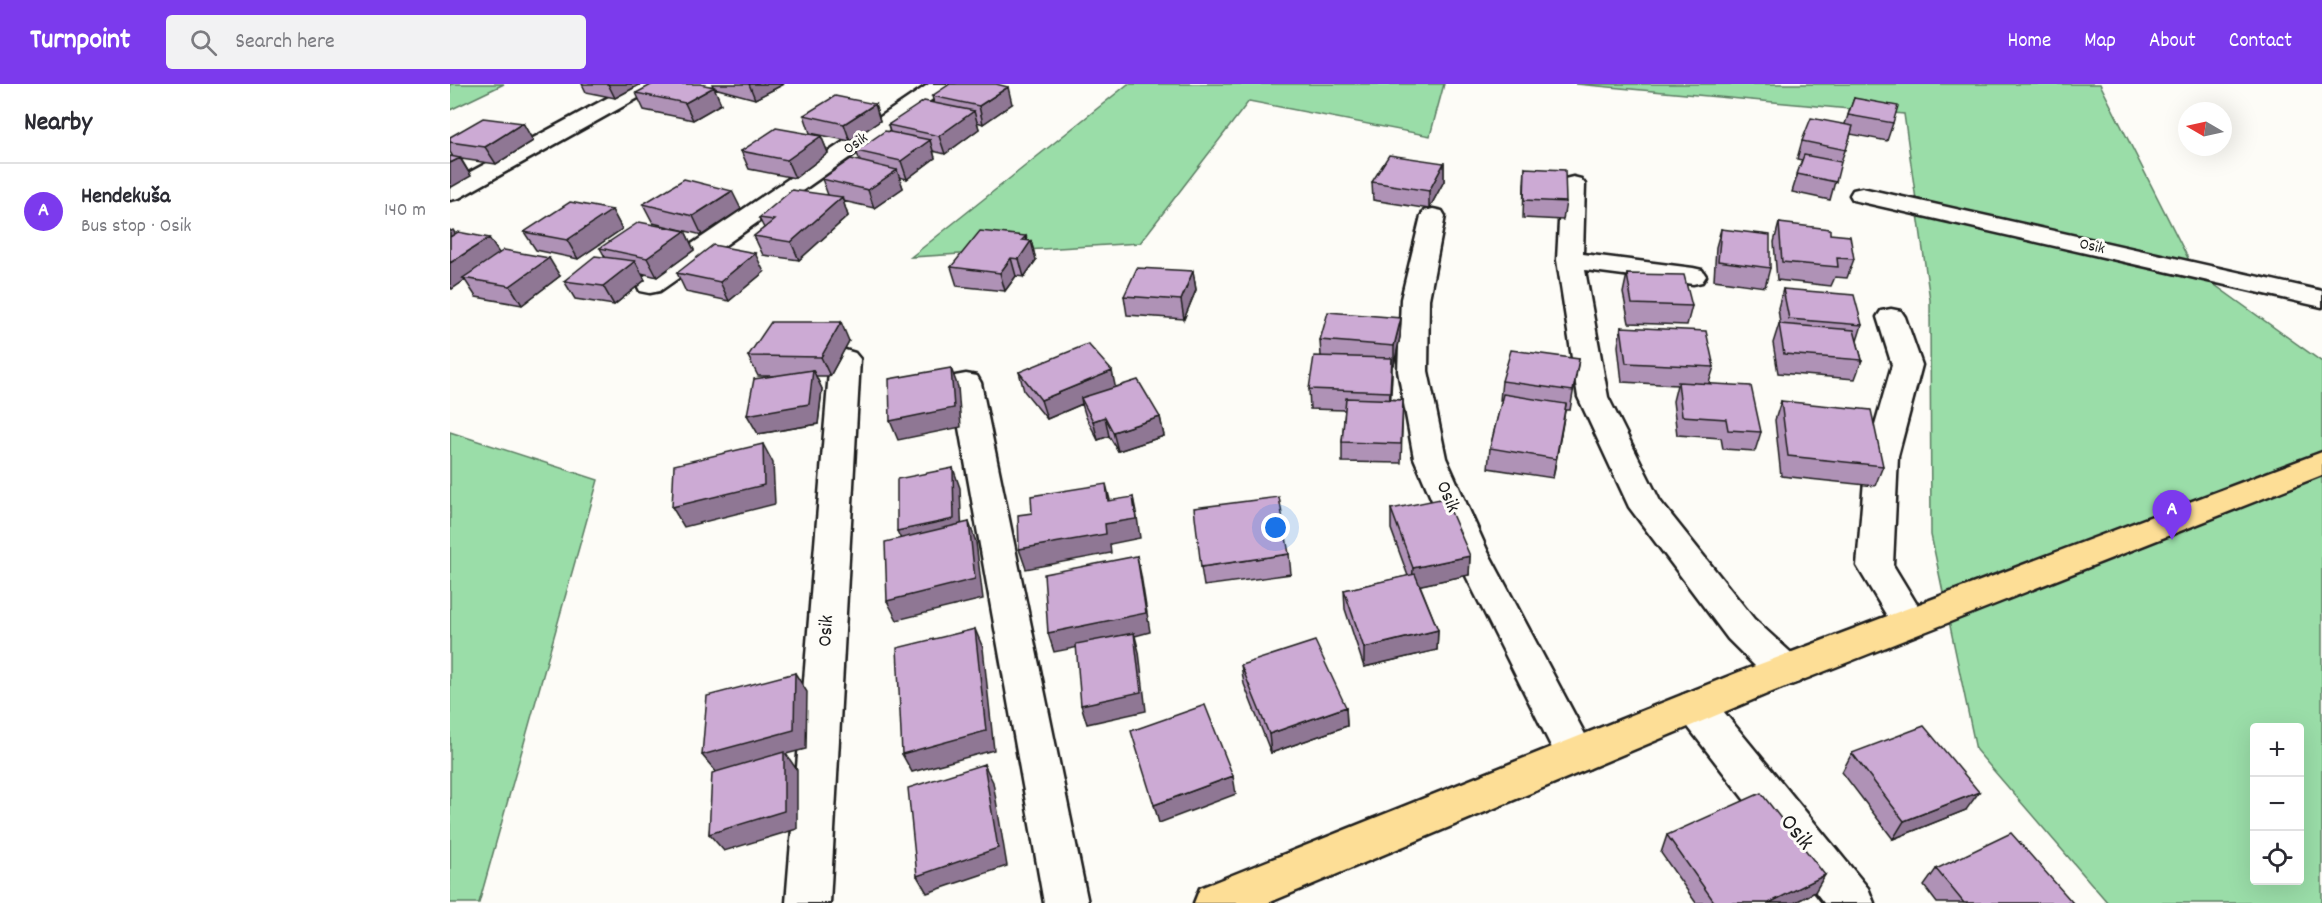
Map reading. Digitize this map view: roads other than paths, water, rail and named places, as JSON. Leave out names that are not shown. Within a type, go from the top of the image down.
[{"type":"main road","points":[[1216,903],[1909,621],[2322,463]]},
{"type":"street","points":[[450,193],[650,84]]},
{"type":"street","name":"Osik","points":[[650,285],[943,84]]},
{"type":"street","points":[[1573,184],[1570,260],[1593,397],[1646,507],[1741,629],[1785,671]]},
{"type":"street","name":"Osik","points":[[1862,195],[2322,299]]},
{"type":"street","name":"Osik","points":[[1433,216],[1415,299],[1413,371],[1430,458],[1471,552],[1576,755]]},
{"type":"street","points":[[1570,260],[1693,276]]},
{"type":"street","points":[[1891,317],[1907,365],[1882,456],[1875,566],[1909,621]]},
{"type":"street","name":"Osik","points":[[808,903],[845,359]]},
{"type":"street","points":[[966,383],[1066,903]]},
{"type":"street","name":"Osik","points":[[1696,707],[1852,903]]},
{"type":"place","name":"Hendekuša","points":[[2172,540]]}]
